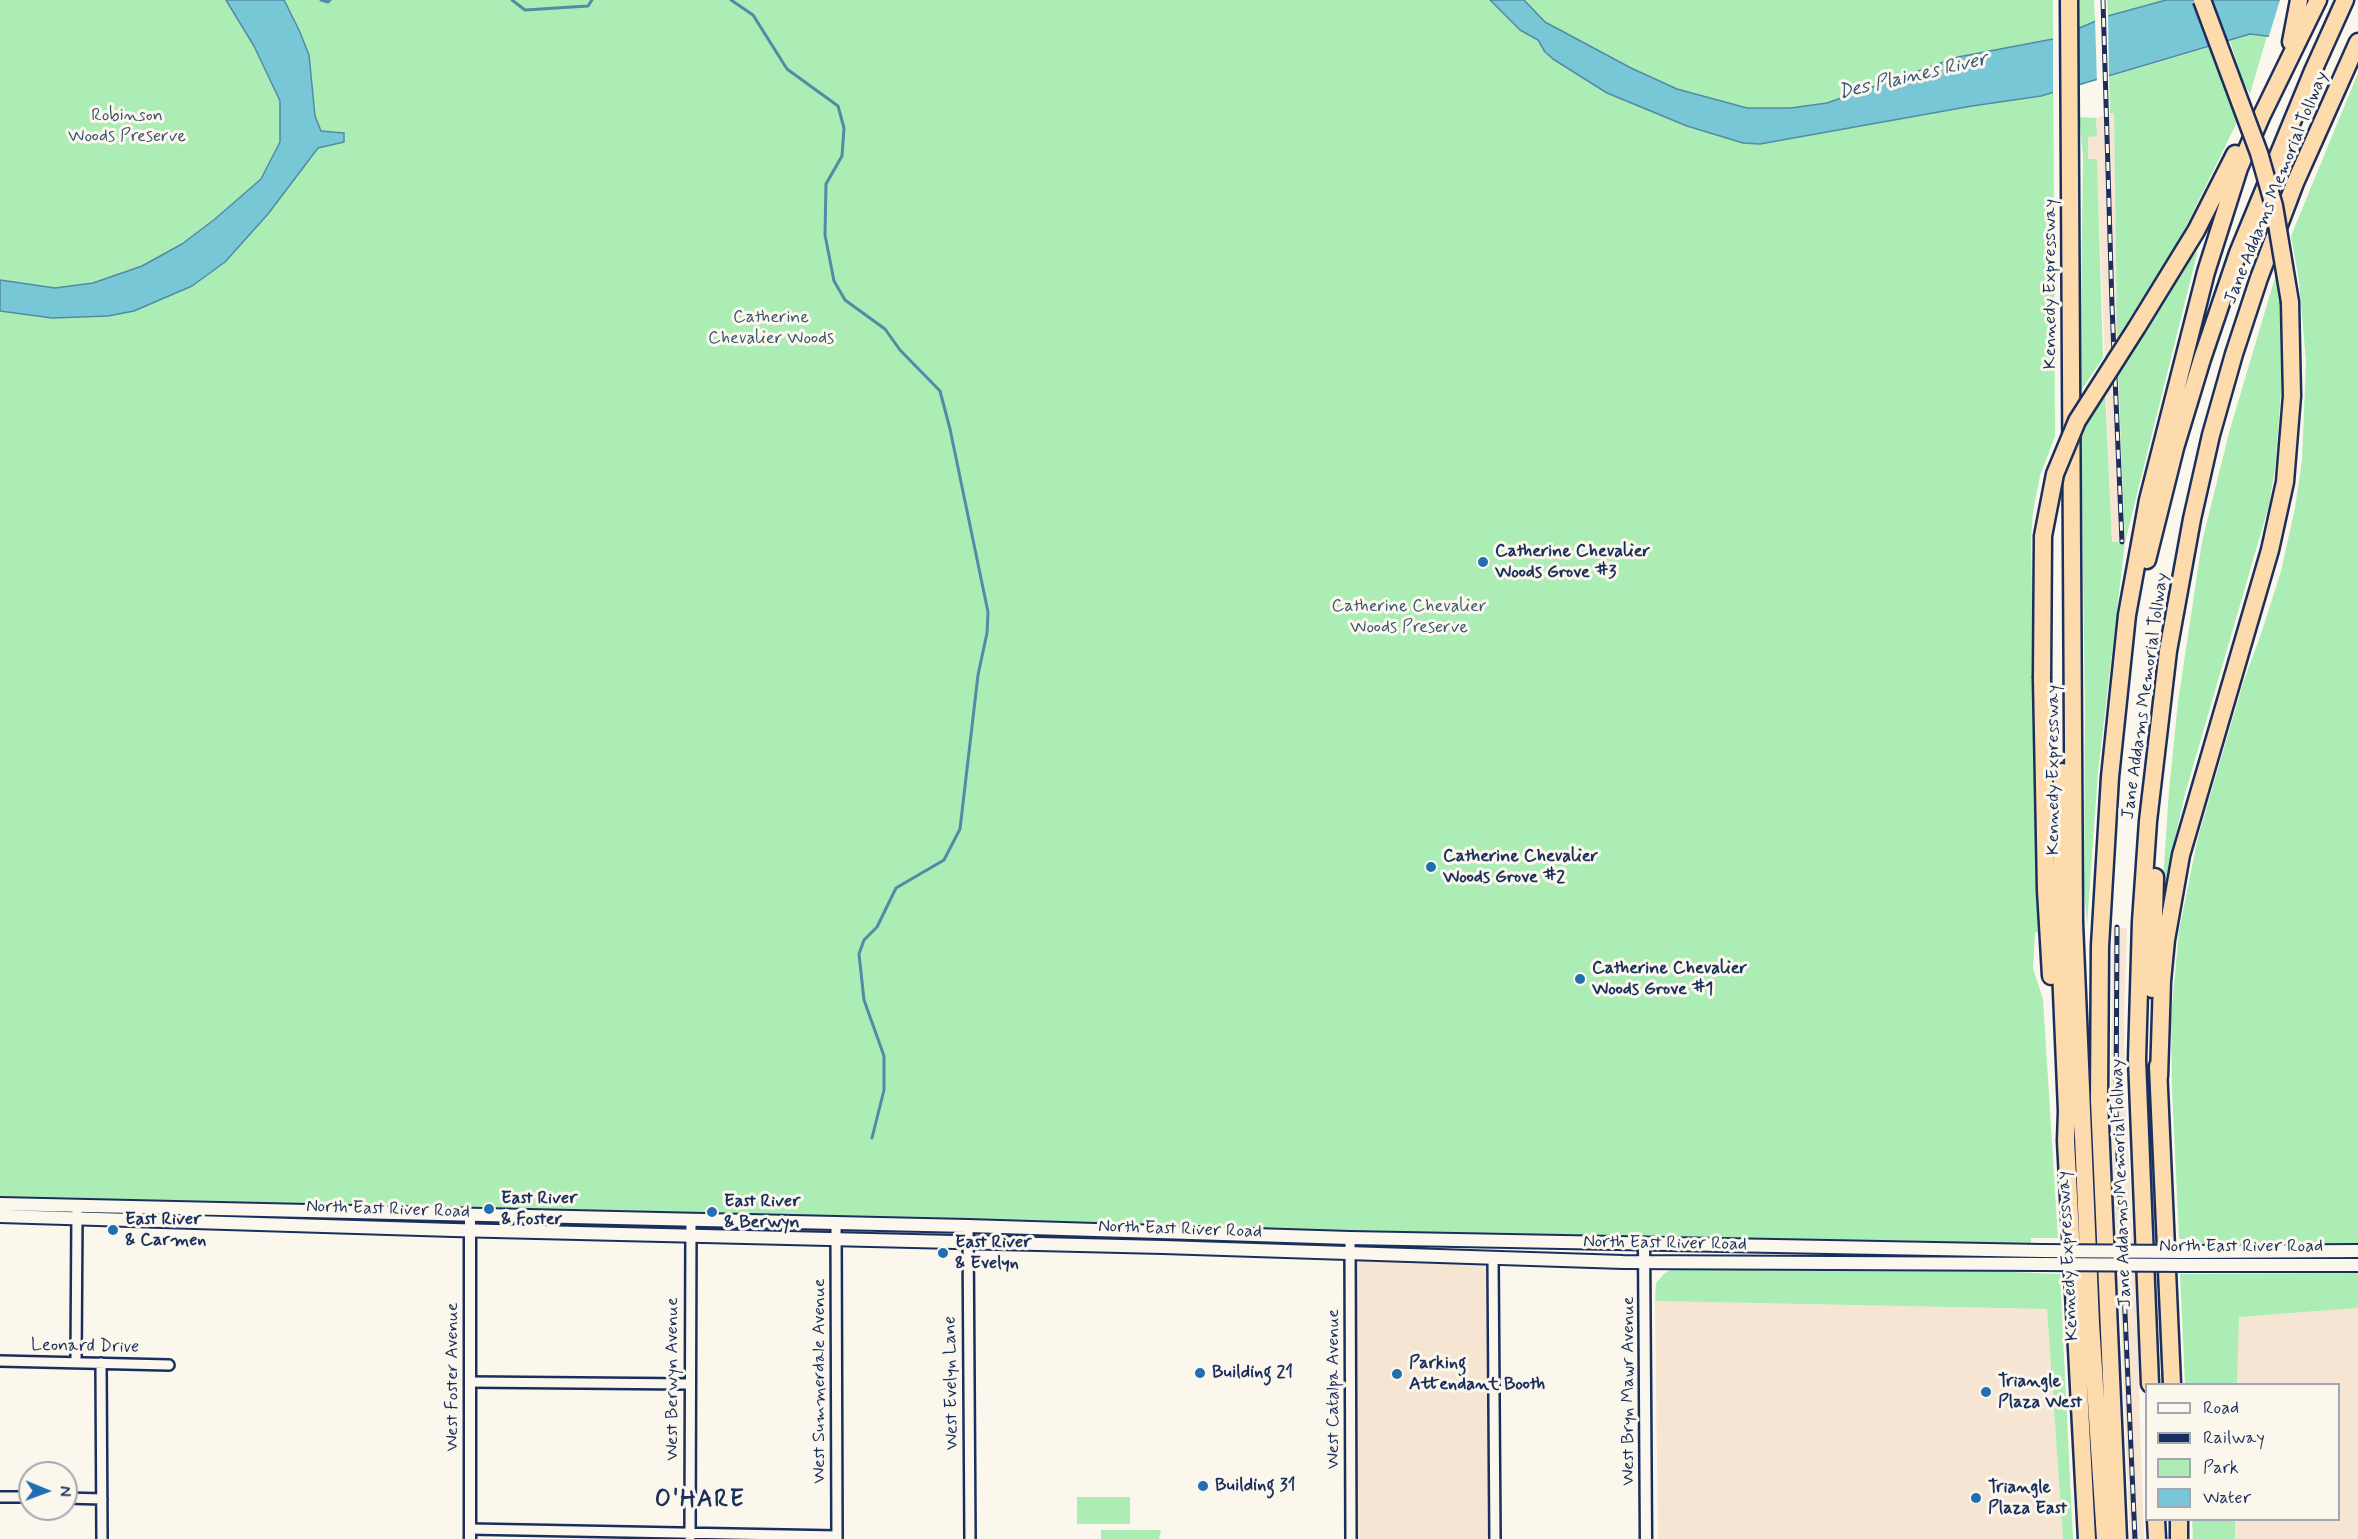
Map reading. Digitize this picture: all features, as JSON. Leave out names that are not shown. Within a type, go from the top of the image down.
[{"type":"highway","points":[[2159,1077],[2162,981],[2166,940],[2181,855],[2270,550],[2285,482],[2292,396],[2290,302],[2274,206],[2259,153],[2202,0]]},
{"type":"highway","points":[[2288,64],[2299,0]]},
{"type":"highway","name":"Jane Addams Memorial Tollway","points":[[2118,1539],[2099,1100],[2100,946],[2110,777],[2127,615],[2148,500],[2205,272],[2239,168],[2318,0]]},
{"type":"highway","name":"Jane Addams Memorial Tollway","points":[[2110,777],[2139,602],[2151,542],[2175,448],[2238,253],[2313,71],[2345,0]]},
{"type":"highway","name":"Kennedy Expressway","points":[[2069,2],[2074,923],[2091,1324],[2105,1539]]},
{"type":"highway","name":"Jane Addams Memorial Tollway","points":[[2150,1383],[2137,1059],[2141,922],[2145,854],[2175,608],[2211,435],[2234,354],[2259,278],[2291,194],[2358,42]]},
{"type":"highway","points":[[2066,1141],[2061,1113],[2048,930],[2042,678],[2043,536],[2055,474],[2068,438],[2196,231],[2236,152],[2261,117]]},
{"type":"highway","points":[[2072,501],[2063,732],[2061,969],[2067,1111],[2066,1141],[2087,1539]]},
{"type":"highway","points":[[2162,703],[2165,743],[2157,844],[2152,990],[2159,1077],[2172,1383]]},
{"type":"highway","points":[[2156,1521],[2157,1539]]},
{"type":"highway","points":[[2178,1521],[2180,1539]]},
{"type":"main road","name":"North East River Road","points":[[0,1204],[77,1212],[470,1231],[968,1242],[1644,1262],[2042,1257],[2186,1258],[2358,1265]]},
{"type":"main road","name":"North East River Road","points":[[0,1216],[77,1212],[470,1215],[968,1226],[1350,1238],[1644,1243],[2042,1257]]},
{"type":"main road","name":"North East River Road","points":[[2186,1258],[2358,1251]]},
{"type":"street","points":[[76,1363],[77,1212]]},
{"type":"street","name":"West Foster Avenue","points":[[470,1215],[470,1534]]},
{"type":"street","name":"West Berwyn Avenue","points":[[690,1536],[691,1220]]},
{"type":"street","name":"West Summerdale Avenue","points":[[836,1223],[837,1537]]},
{"type":"street","name":"West Evelyn Lane","points":[[968,1226],[970,1539]]},
{"type":"street","name":"West Catalpa Avenue","points":[[1350,1238],[1352,1539]]},
{"type":"street","name":"West Bryn Mawr Avenue","points":[[1644,1243],[1646,1539]]},
{"type":"street","points":[[1493,1258],[1495,1539]]},
{"type":"street","name":"Leonard Drive","points":[[0,1361],[169,1365]]},
{"type":"street","points":[[101,1363],[102,1539]]},
{"type":"street","points":[[470,1382],[690,1384]]},
{"type":"street","points":[[0,1497],[18,1497]]},
{"type":"street","points":[[78,1498],[102,1499]]},
{"type":"street","points":[[470,1534],[837,1537]]},
{"type":"shaded area","points":[[2114,113],[2118,370],[2125,542],[2112,542],[2097,160],[2088,159],[2088,136],[2097,136],[2096,118]]},
{"type":"shaded area","points":[[2113,927],[2127,928],[2124,1020],[2125,1097],[2135,1277],[2144,1539],[2130,1539],[2120,1300],[2116,1276],[2111,1100]]},
{"type":"shaded area","points":[[1352,1261],[1493,1264],[1494,1539],[1353,1539]]},
{"type":"shaded area","points":[[1655,1301],[2047,1309],[2063,1539],[1658,1539]]},
{"type":"shaded area","points":[[2358,1308],[2358,1539],[2235,1539],[2235,1521],[2340,1521],[2340,1383],[2237,1383],[2238,1317]]},
{"type":"green space","name":"Robinson Woods Preserve","points":[[0,0],[226,0],[254,46],[280,101],[280,142],[261,179],[182,244],[142,266],[93,283],[55,288],[0,280]]},
{"type":"green space","name":"Catherine Chevalier Woods","points":[[284,0],[2053,0],[2055,436],[2040,476],[2033,511],[2031,541],[2038,932],[2035,933],[2033,968],[2043,999],[2058,1238],[2031,1238],[2031,1244],[1654,1236],[1522,1237],[1175,1225],[0,1197],[0,311],[52,318],[192,286],[225,262],[268,214],[318,148],[344,142],[321,131],[315,116],[309,55]]},
{"type":"green space","points":[[2078,0],[2094,0],[2095,22],[2079,28]]},
{"type":"green space","points":[[2107,0],[2166,0],[2108,16]]},
{"type":"green space","points":[[2250,34],[2267,36],[2250,94],[2243,82],[2230,41]]},
{"type":"green space","points":[[2210,47],[2238,120],[2178,243],[2117,338],[2114,113],[2110,114],[2109,77]]},
{"type":"green space","points":[[2358,73],[2358,1245],[2199,1245],[2198,1239],[2179,1239],[2171,1017],[2179,931],[2198,837],[2244,680],[2281,571],[2295,508],[2302,460],[2306,362],[2299,281],[2291,236]]},
{"type":"green space","points":[[2079,117],[2096,118],[2097,136],[2088,137],[2088,159],[2097,159],[2103,358],[2080,392],[2083,156]]},
{"type":"green space","points":[[2198,250],[2125,542],[2118,370],[2144,333],[2186,262]]},
{"type":"green space","points":[[2277,271],[2283,319],[2283,368],[2275,468],[2269,505],[2185,794],[2162,896],[2178,702],[2202,542],[2230,429]]},
{"type":"green space","points":[[2105,388],[2112,542],[2125,542],[2098,772],[2087,925],[2084,891],[2085,711],[2081,427]]},
{"type":"green space","points":[[1675,1267],[1876,1271],[1944,1269],[2060,1274],[2073,1539],[2063,1539],[2047,1309],[1655,1301],[1656,1283]]},
{"type":"green space","points":[[2358,1273],[2358,1308],[2239,1317],[2237,1383],[2185,1383],[2180,1274]]},
{"type":"green space","points":[[1077,1497],[1130,1497],[1130,1524],[1077,1524]]},
{"type":"green space","points":[[2192,1521],[2235,1521],[2235,1539],[2193,1539]]},
{"type":"green space","points":[[1101,1530],[1161,1530],[1159,1538],[1161,1539],[1101,1539]]},
{"type":"water","points":[[226,0],[284,0],[309,55],[315,116],[321,131],[344,133],[344,142],[318,148],[268,214],[225,262],[192,286],[134,311],[108,316],[52,318],[0,311],[0,280],[55,288],[93,283],[142,266],[182,244],[261,179],[280,142],[280,101],[254,46]]},
{"type":"water","name":"Des Plaines River","points":[[1490,0],[1524,0],[1545,22],[1631,68],[1677,89],[1747,108],[1791,108],[1827,103],[1958,57],[2053,39],[2108,16],[2166,0],[2283,0],[2358,57],[2250,34],[2041,96],[1760,144],[1743,143],[1687,126],[1607,93],[1553,59],[1545,52],[1538,40],[1520,30]]},
{"type":"pier","points":[[2280,0],[2295,0],[2358,16],[2358,60],[2268,39]]},
{"type":"pier","points":[[2108,13],[2109,80],[2097,83],[2095,19]]},
{"type":"pier","points":[[2079,25],[2079,88],[2053,95],[2053,36]]},
{"type":"waterway","points":[[321,0],[328,2],[330,0]]},
{"type":"waterway","points":[[512,0],[525,10],[588,6],[592,0]]},
{"type":"waterway","points":[[731,0],[753,15],[787,69],[838,106],[844,128],[842,156],[826,184],[825,235],[834,281],[845,300],[885,329],[900,350],[940,391],[988,612],[987,633],[978,675],[960,829],[944,860],[896,888],[877,927],[864,940],[859,954],[864,1000],[884,1056],[884,1090],[872,1138]]},
{"type":"railway","points":[[2103,0],[2122,542]]},
{"type":"railway","points":[[2117,927],[2116,1110],[2135,1539]]},
{"type":"place","name":"Catherine Chevalier Woods Grove #3","points":[[1483,562]]},
{"type":"place","name":"Catherine Chevalier Woods Grove #2","points":[[1431,867]]},
{"type":"place","name":"Catherine Chevalier Woods Grove #1","points":[[1580,979]]},
{"type":"place","name":"East River & Foster","points":[[489,1209]]},
{"type":"place","name":"East River & Berwyn","points":[[712,1212]]},
{"type":"place","name":"East River & Carmen","points":[[113,1230]]},
{"type":"place","name":"East River & Evelyn","points":[[943,1253]]},
{"type":"place","name":"Building 21","points":[[1200,1373]]},
{"type":"place","name":"Parking Attendant Booth","points":[[1397,1374]]},
{"type":"place","name":"Triangle Plaza West","points":[[1986,1392]]},
{"type":"place","name":"Building 31","points":[[1203,1486]]},
{"type":"place","name":"Triangle Plaza East","points":[[1976,1498]]},
{"type":"district","name":"O'HARE","points":[[700,1501]]},
{"type":"park label","name":"Catherine Chevalier Woods Preserve","points":[[1409,617]]}]
